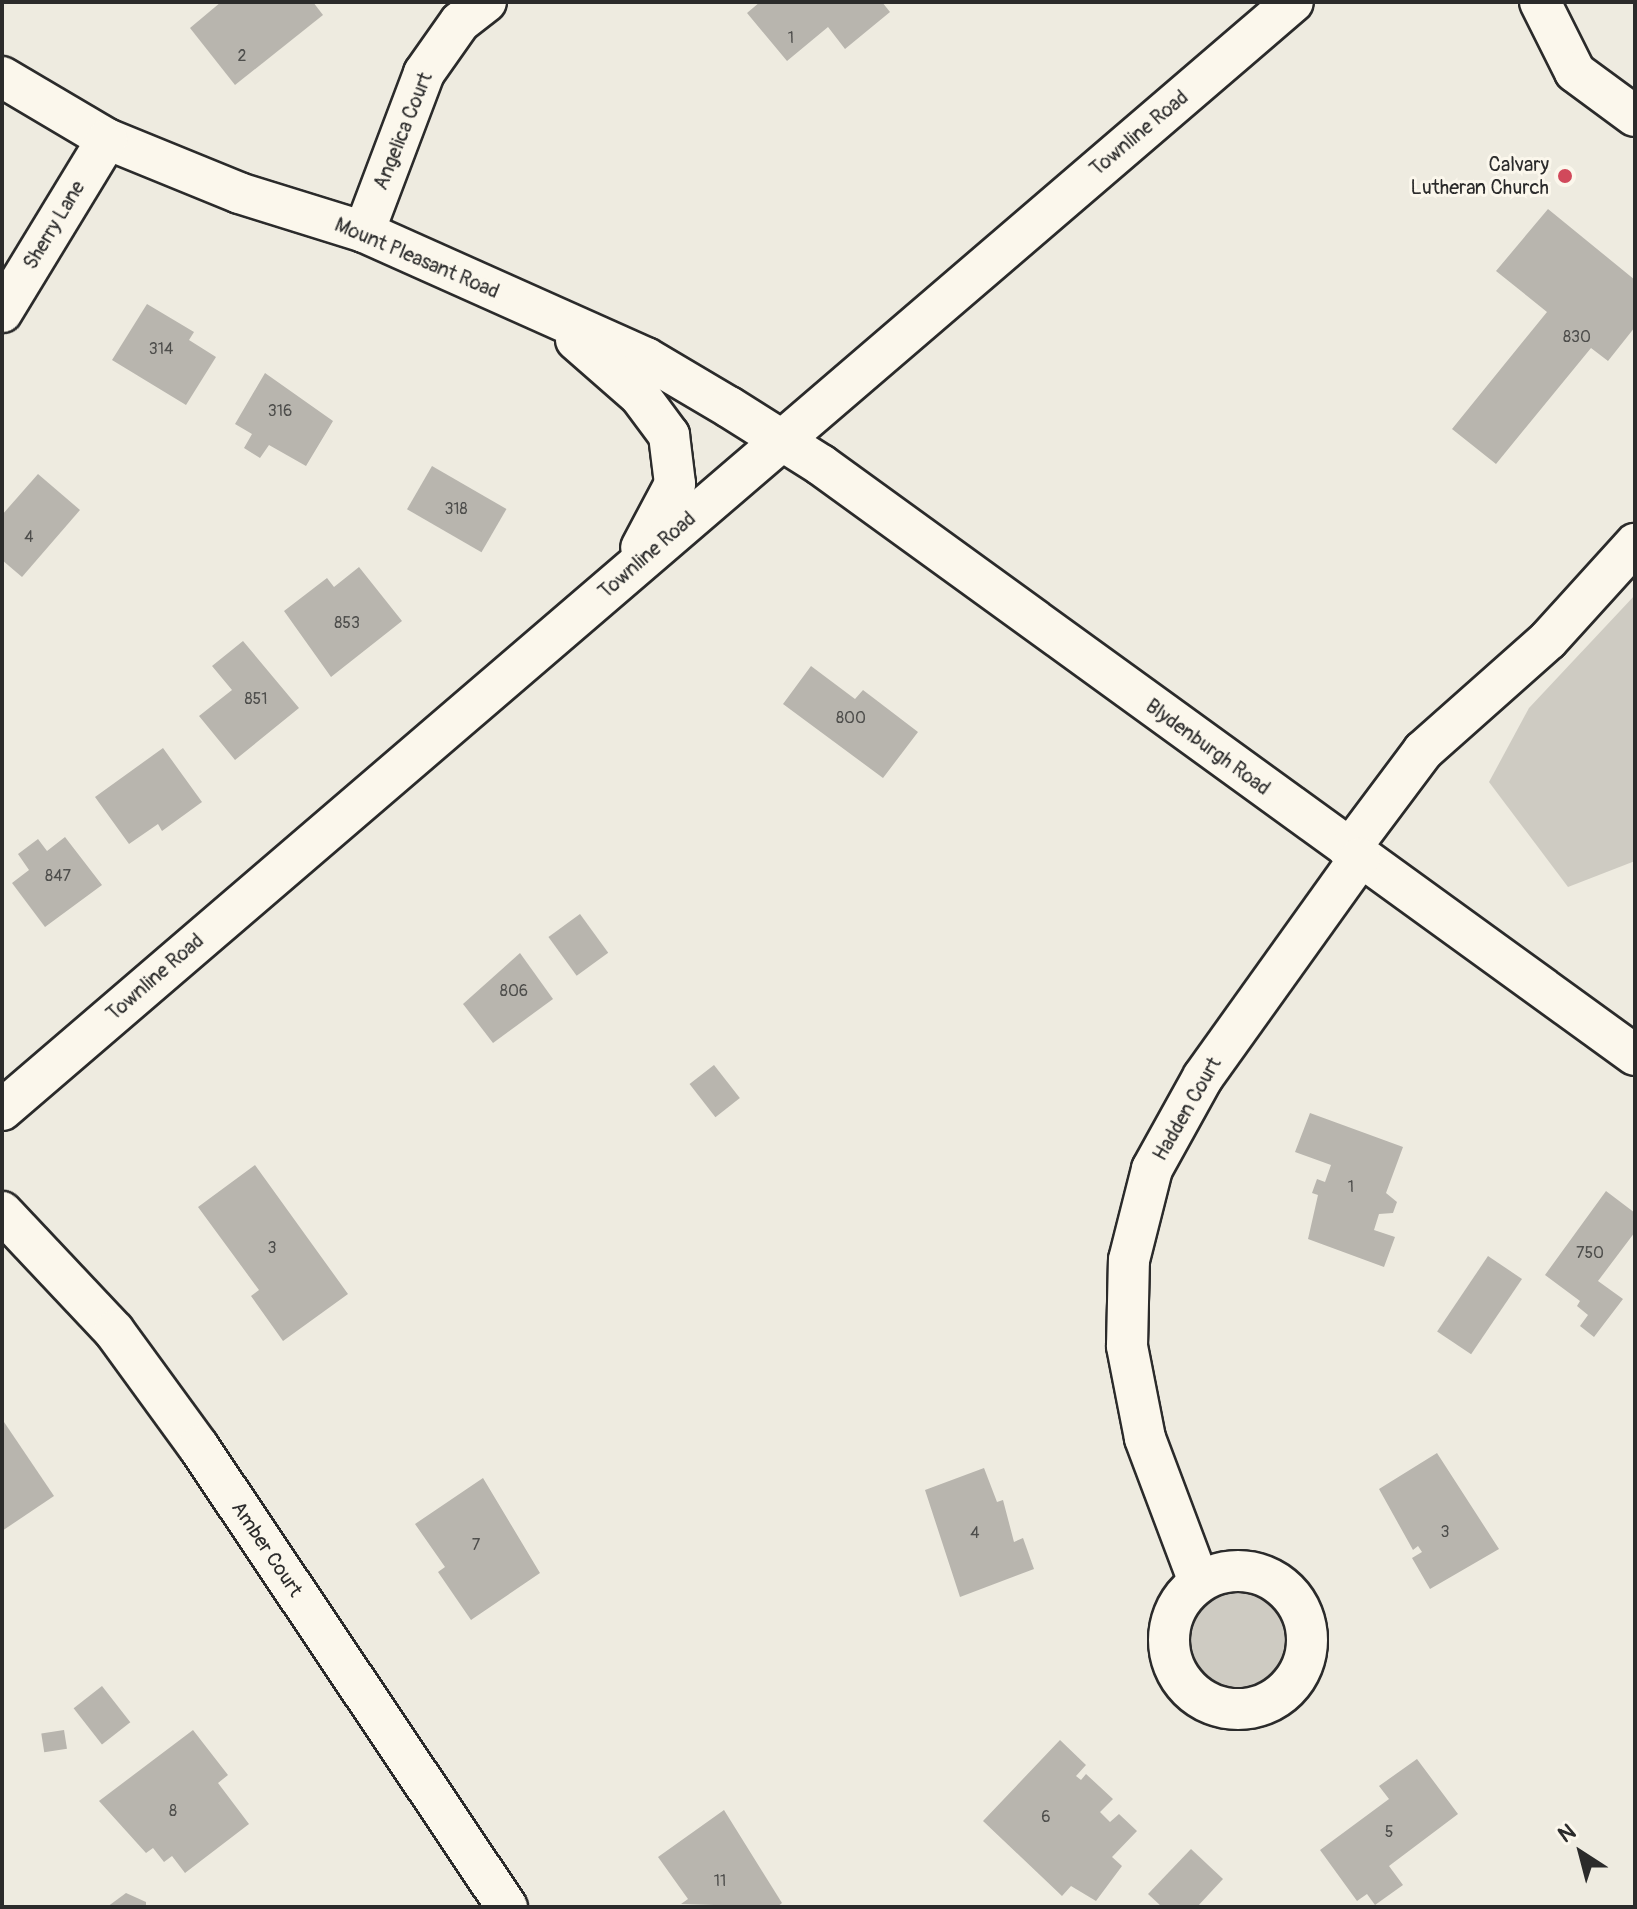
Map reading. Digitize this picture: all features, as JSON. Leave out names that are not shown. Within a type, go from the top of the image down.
[{"type":"street","name":"Angelica Court","points":[[364,232],[424,73],[460,22],[486,2]]},
{"type":"street","name":"Townline Road","points":[[2,1110],[1293,2]]},
{"type":"street","points":[[1540,2],[1575,72],[1635,116]]},
{"type":"street","name":"Mount Pleasant Road","points":[[2,77],[107,139],[239,193],[364,232],[646,358],[781,439]]},
{"type":"street","name":"Sherry Lane","points":[[2,312],[107,139]]},
{"type":"street","points":[[546,313],[640,396],[669,435],[675,484],[629,570]]},
{"type":"street","name":"Blydenburgh Road","points":[[781,439],[1635,1055]]},
{"type":"street","name":"Hadden Court","points":[[1199,1582],[1145,1438],[1127,1346],[1129,1260],[1152,1169],[1203,1077],[1423,751],[1548,640],[1635,544]]},
{"type":"street","name":"Amber Court","points":[[2,1212],[114,1331],[198,1446],[507,1907]]},
{"type":"shaded area","points":[[1635,595],[1635,861],[1568,887],[1489,782],[1529,708]]},
{"type":"shaded area","points":[[1238,1580],[1261,1584],[1280,1597],[1293,1616],[1297,1639],[1293,1662],[1280,1681],[1261,1694],[1238,1698],[1215,1694],[1196,1681],[1183,1662],[1179,1639],[1183,1616],[1196,1597],[1215,1584]]},
{"type":"building","points":[[221,2],[313,2],[323,15],[235,85],[190,28]]},
{"type":"building","points":[[760,2],[882,2],[890,12],[845,49],[828,27],[787,61],[747,13]]},
{"type":"building","points":[[1548,209],[1635,280],[1635,327],[1608,361],[1591,348],[1496,464],[1452,429],[1547,312],[1496,271]]},
{"type":"building","points":[[147,304],[194,332],[189,340],[216,357],[186,405],[112,360]]},
{"type":"building","points":[[265,373],[333,421],[306,466],[269,445],[260,458],[244,448],[252,434],[235,424]]},
{"type":"building","points":[[432,466],[506,509],[481,552],[407,509]]},
{"type":"building","points":[[38,474],[80,510],[22,577],[2,560],[2,515]]},
{"type":"building","points":[[359,567],[402,621],[331,677],[284,611],[327,578],[334,587]]},
{"type":"building","points":[[243,641],[299,708],[235,760],[199,716],[232,690],[212,666]]},
{"type":"building","points":[[811,666],[855,699],[863,690],[918,732],[883,778],[783,704]]},
{"type":"building","points":[[163,748],[202,802],[162,831],[158,824],[129,844],[95,797]]},
{"type":"building","points":[[65,837],[102,885],[45,927],[12,883],[29,870],[18,854],[38,839],[47,851]]},
{"type":"building","points":[[580,914],[608,953],[577,976],[548,937]]},
{"type":"building","points":[[520,953],[553,999],[493,1043],[463,1004]]},
{"type":"building","points":[[714,1065],[740,1098],[715,1117],[690,1084]]},
{"type":"building","points":[[1310,1113],[1403,1147],[1386,1193],[1397,1202],[1393,1213],[1379,1214],[1374,1230],[1395,1237],[1384,1267],[1308,1239],[1318,1195],[1312,1193],[1317,1179],[1325,1182],[1331,1165],[1295,1152]]},
{"type":"building","points":[[255,1165],[348,1294],[283,1341],[251,1296],[259,1290],[198,1207]]},
{"type":"building","points":[[1606,1191],[1635,1213],[1635,1232],[1598,1281],[1623,1299],[1594,1337],[1580,1326],[1588,1315],[1577,1306],[1580,1301],[1545,1275]]},
{"type":"building","points":[[1488,1256],[1522,1279],[1471,1354],[1437,1331]]},
{"type":"building","points":[[2,1419],[54,1496],[2,1531]]},
{"type":"building","points":[[1437,1453],[1499,1549],[1430,1589],[1412,1558],[1422,1552],[1418,1546],[1413,1550],[1379,1489]]},
{"type":"building","points":[[984,1468],[997,1502],[1003,1500],[1014,1542],[1023,1538],[1034,1569],[960,1597],[925,1490]]},
{"type":"building","points":[[483,1478],[540,1573],[471,1620],[438,1572],[445,1567],[415,1524]]},
{"type":"building","points":[[102,1686],[130,1722],[102,1744],[74,1708]]},
{"type":"building","points":[[64,1730],[67,1749],[44,1752],[41,1734]]},
{"type":"building","points":[[193,1730],[228,1775],[218,1783],[249,1824],[185,1873],[172,1856],[164,1862],[153,1848],[146,1853],[99,1801]]},
{"type":"building","points":[[1060,1740],[1086,1765],[1076,1776],[1081,1780],[1086,1774],[1113,1799],[1100,1812],[1110,1822],[1119,1814],[1137,1831],[1112,1857],[1122,1866],[1096,1901],[1071,1886],[1062,1896],[983,1821]]},
{"type":"building","points":[[1417,1759],[1458,1814],[1389,1866],[1403,1885],[1375,1905],[1367,1894],[1357,1901],[1320,1850],[1389,1799],[1379,1786]]},
{"type":"building","points":[[724,1810],[782,1903],[777,1907],[681,1904],[688,1899],[658,1857]]},
{"type":"building","points":[[1191,1849],[1223,1879],[1197,1907],[1162,1907],[1148,1894]]},
{"type":"building","points":[[126,1893],[146,1902],[146,1907],[107,1907]]},
{"type":"place","name":"Calvary Lutheran Church","points":[[1565,176]]}]
